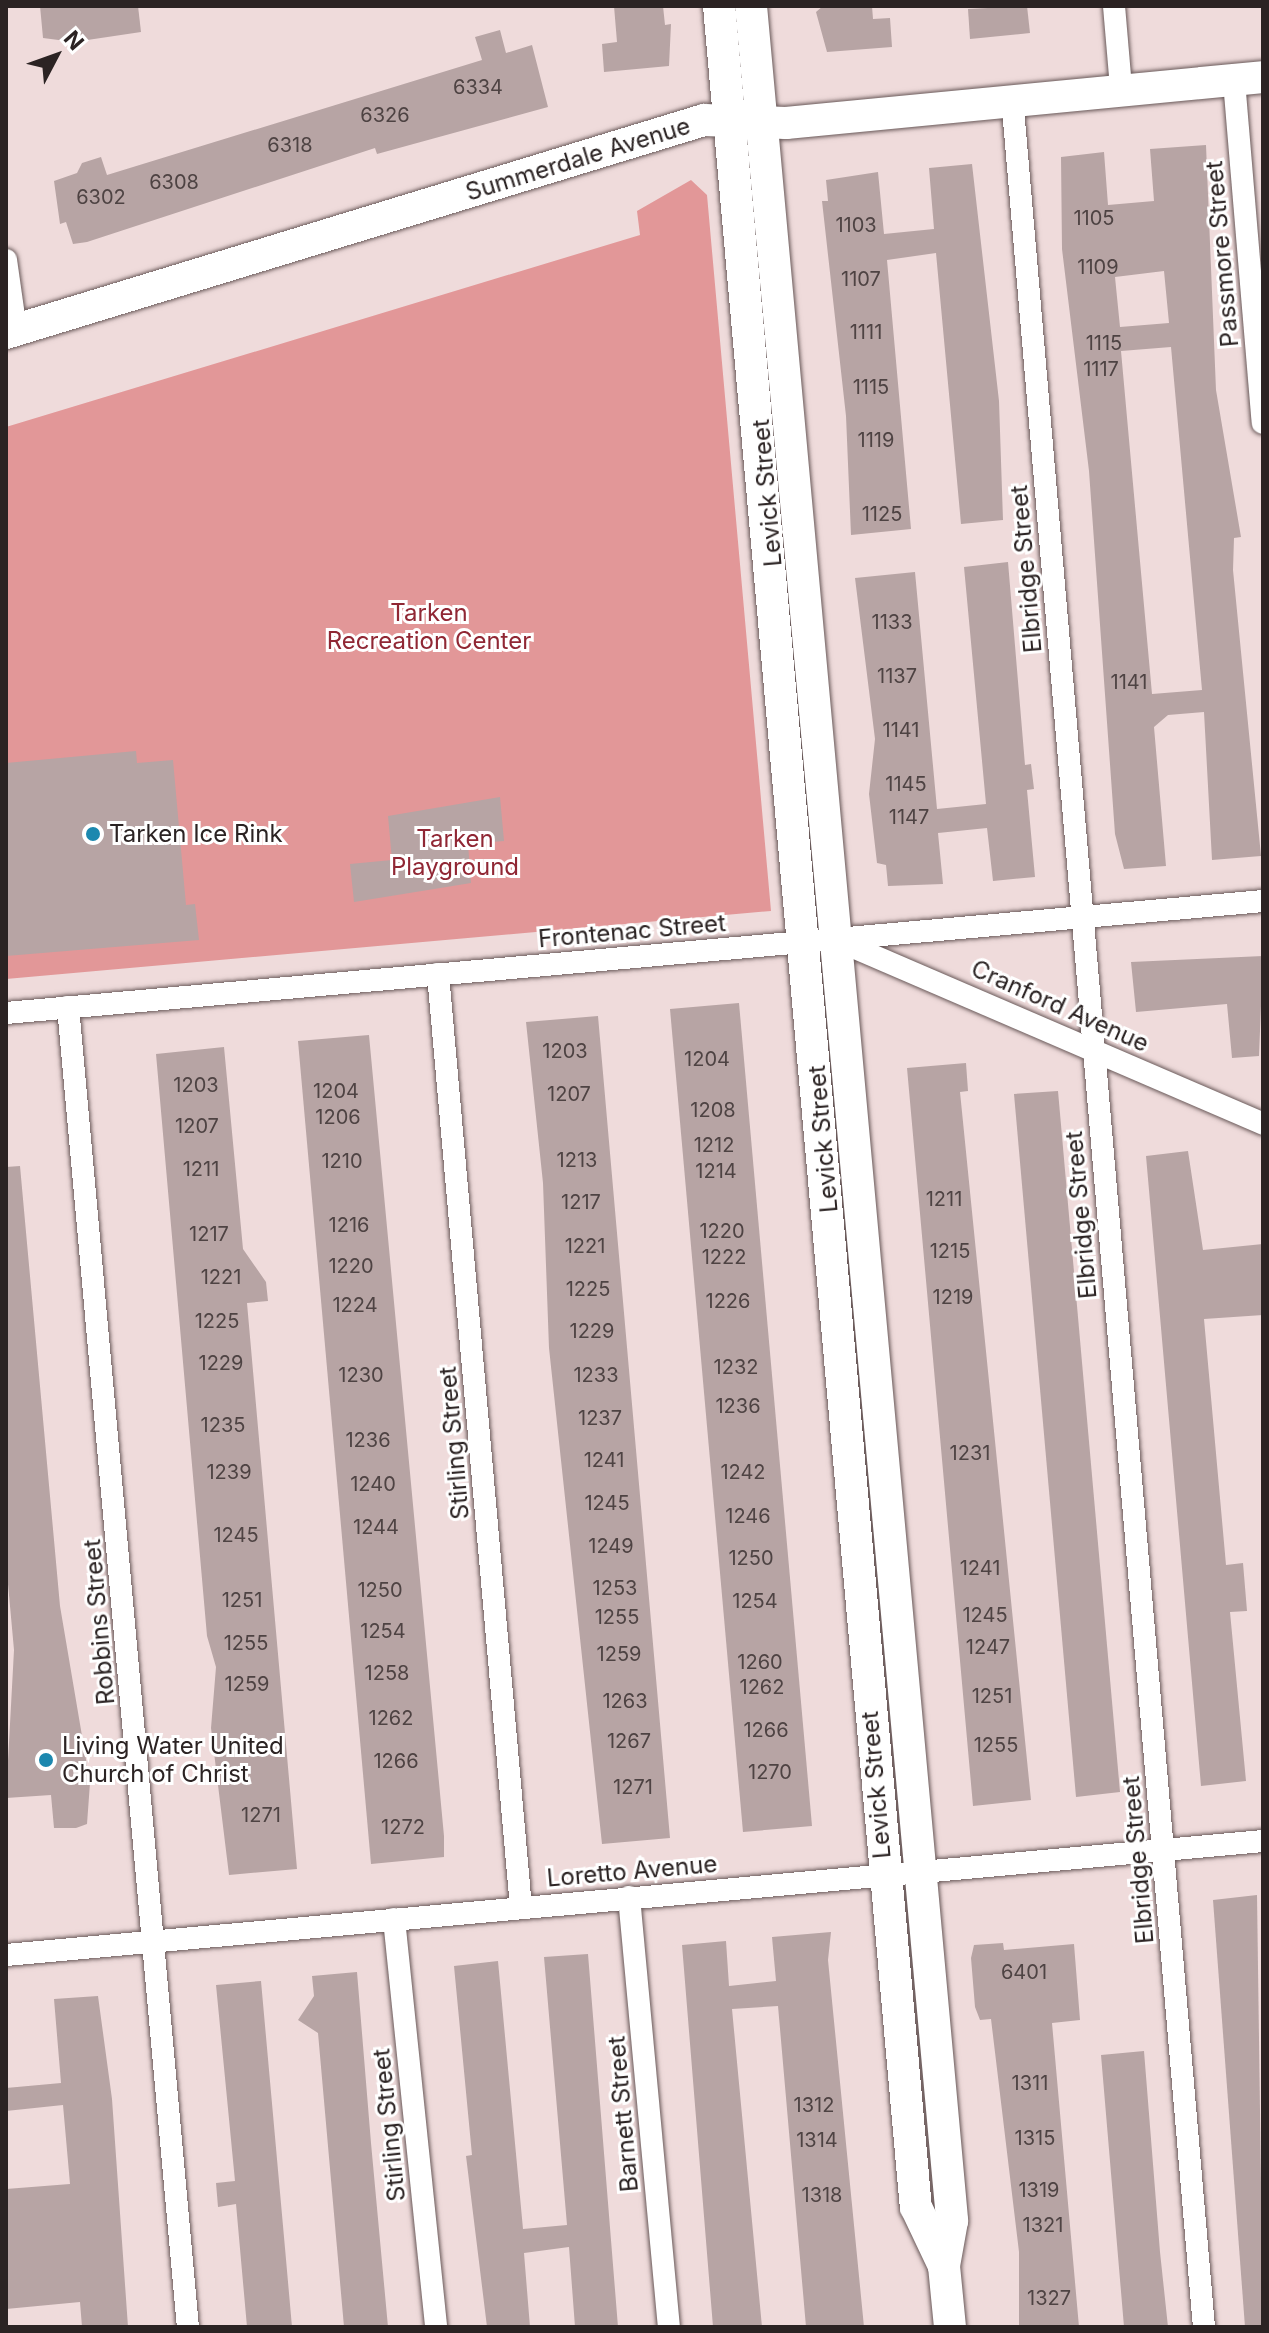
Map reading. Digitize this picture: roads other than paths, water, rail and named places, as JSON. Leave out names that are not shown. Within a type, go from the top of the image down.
[{"type":"main road","name":"Levick Street","points":[[719,6],[747,119]]},
{"type":"main road","name":"Levick Street","points":[[751,6],[747,119],[861,1410],[918,1870],[952,2221],[944,2266],[950,2327]]},
{"type":"main road","name":"Summerdale Avenue","points":[[11,332],[704,120],[747,119],[786,123],[1012,97],[1248,79]]},
{"type":"main road","name":"Levick Street","points":[[861,1410],[884,1873],[916,2207],[944,2266]]},
{"type":"street","points":[[1114,6],[1121,88]]},
{"type":"street","name":"Passmore Street","points":[[1248,79],[1263,423]]},
{"type":"street","name":"Elbridge Street","points":[[1012,97],[1204,2327]]},
{"type":"street","points":[[6,260],[11,332]]},
{"type":"street","name":"Frontenac Street","points":[[6,1013],[1263,901]]},
{"type":"street","name":"Cranford Avenue","points":[[820,940],[1092,1049],[1263,1124]]},
{"type":"street","name":"Stirling Street","points":[[438,974],[521,1907]]},
{"type":"street","name":"Robbins Street","points":[[68,1007],[188,2327]]},
{"type":"street","name":"Loretto Avenue","points":[[6,1955],[1263,1841]]},
{"type":"street","name":"Barnett Street","points":[[629,1897],[669,2327]]},
{"type":"street","name":"Stirling Street","points":[[394,1919],[436,2327]]},
{"type":"place","name":"Tarken Ice Rink","points":[[93,834]]},
{"type":"place","name":"Living Water United Church of Christ","points":[[46,1760]]},
{"type":"park label","name":"Tarken Recreation Center","points":[[429,627]]},
{"type":"park label","name":"Tarken Playground","points":[[455,853]]}]
